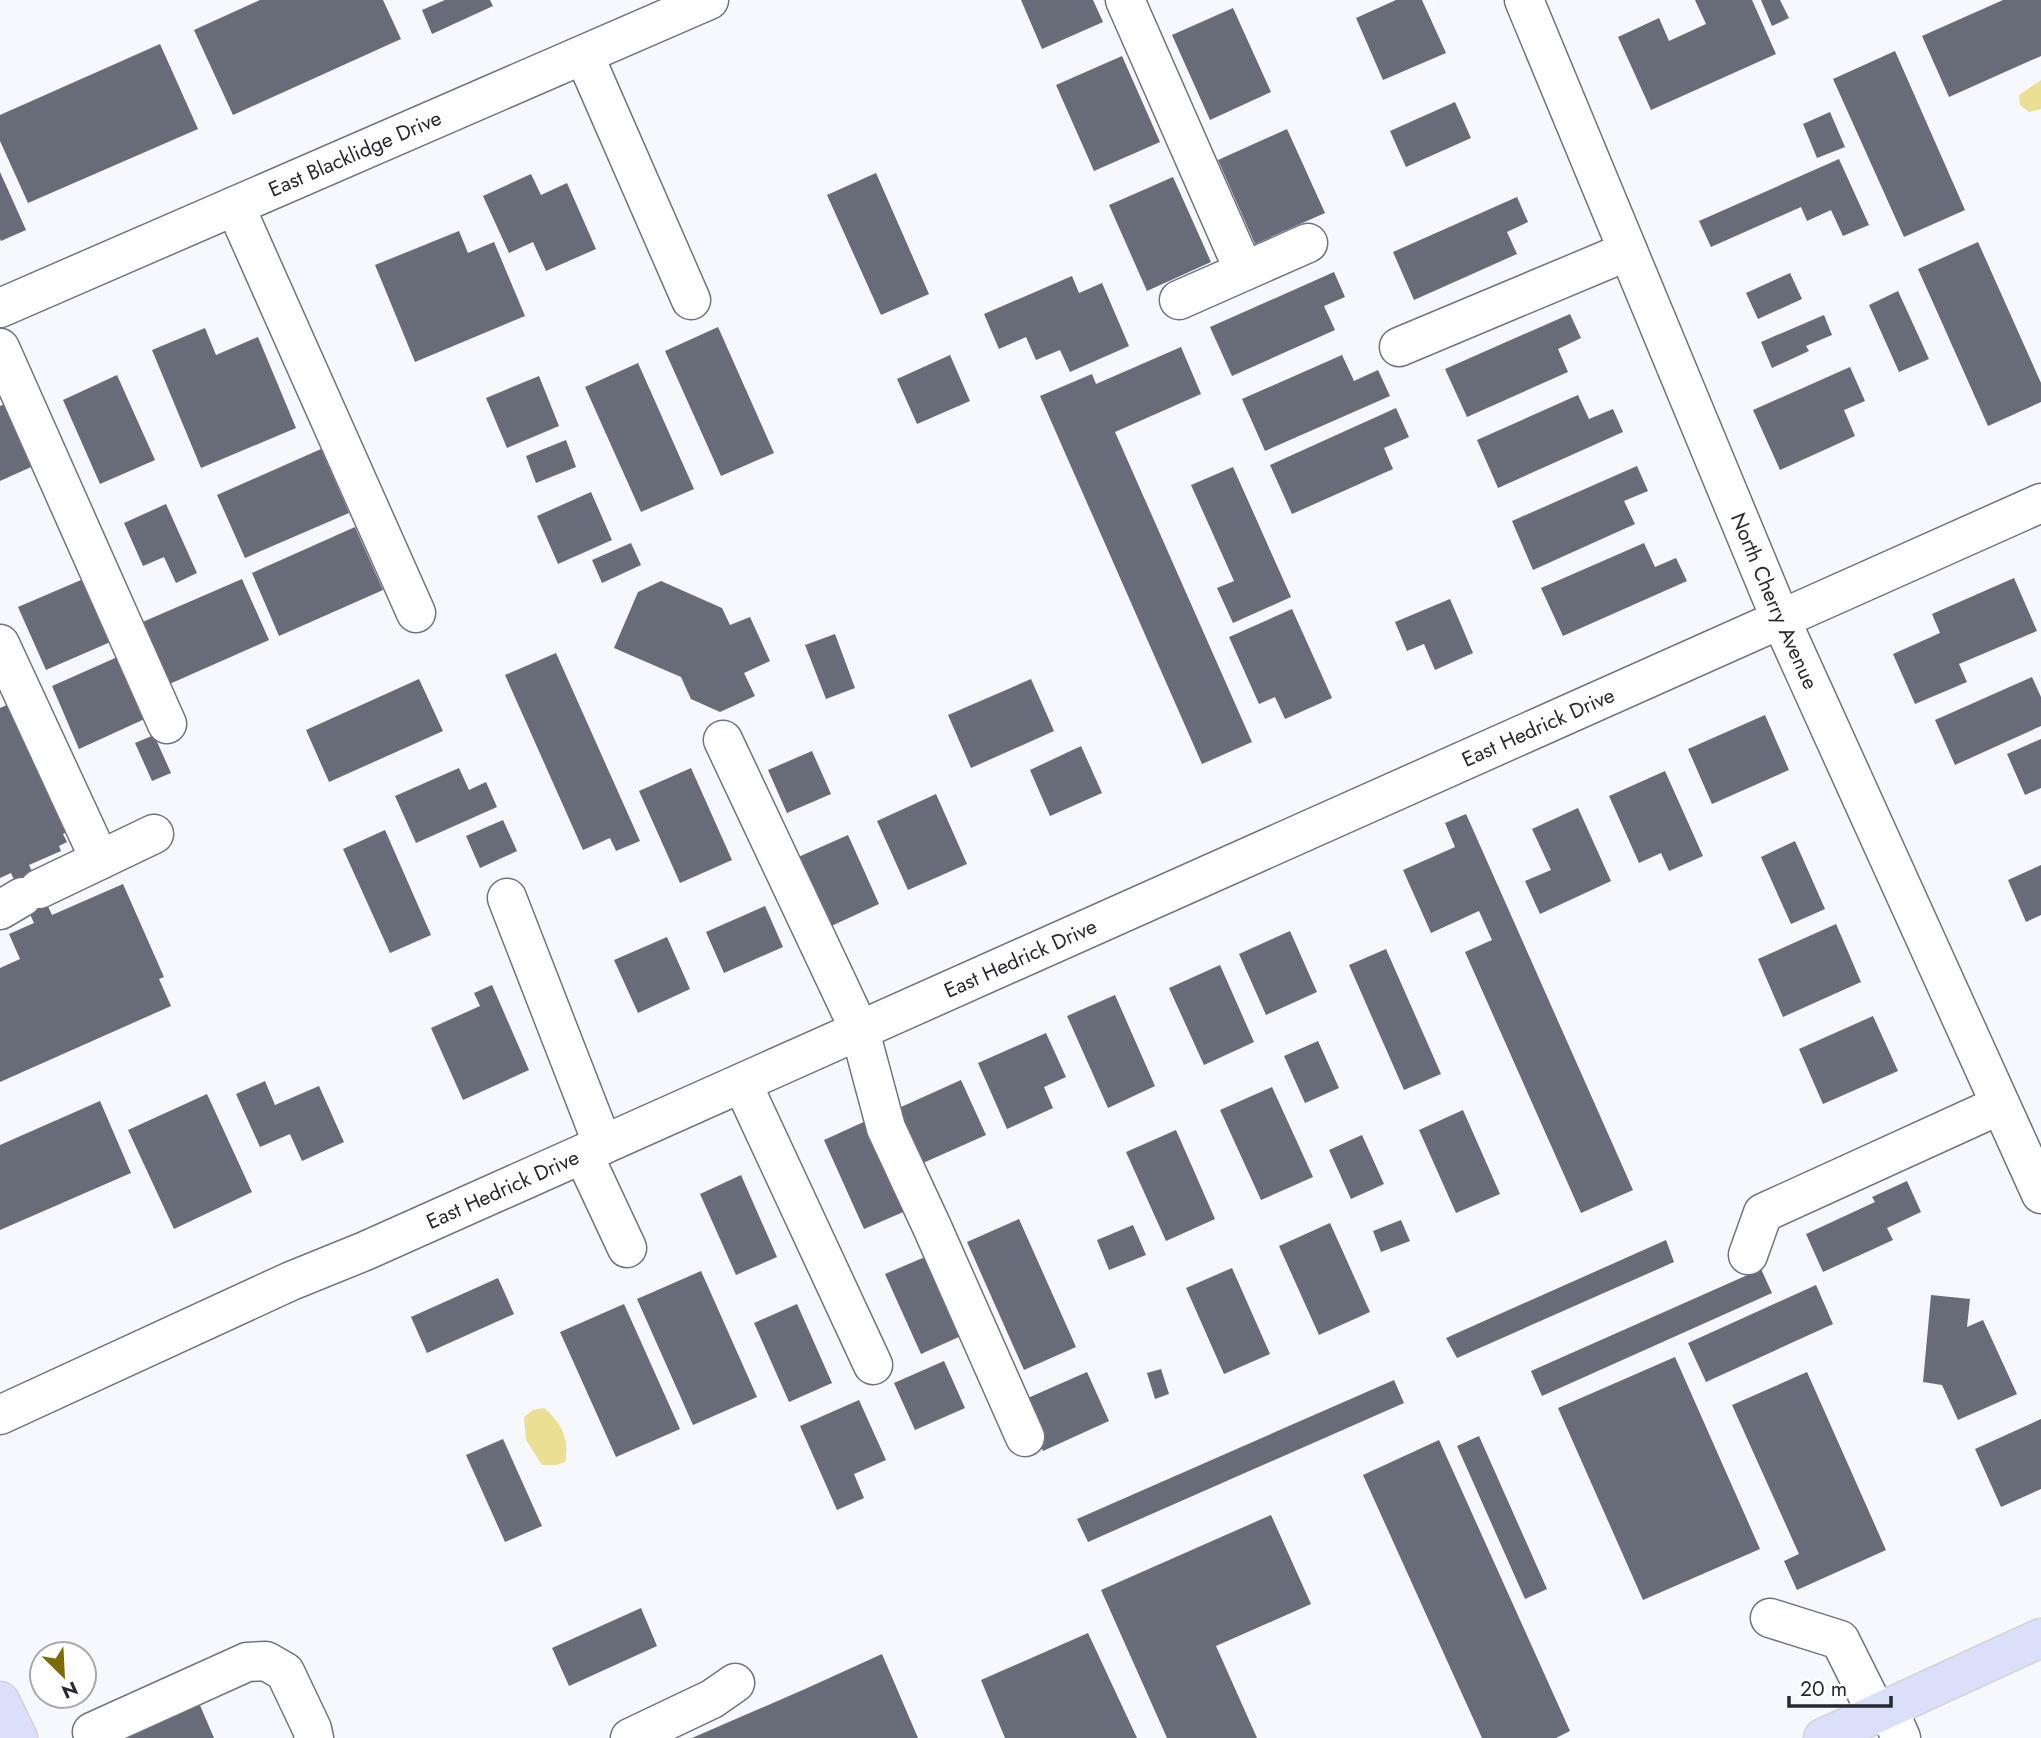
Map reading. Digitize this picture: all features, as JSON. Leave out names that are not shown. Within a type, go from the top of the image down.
[{"type":"main road","points":[[1823,1738],[1889,1720],[2041,1638]]},
{"type":"main road","points":[[0,1701],[18,1738]]},
{"type":"street","name":"East Blacklidge Drive","points":[[0,308],[709,0]]},
{"type":"street","points":[[1125,0],[1244,271]]},
{"type":"street","name":"North Cherry Avenue","points":[[1524,0],[1781,620],[2041,1194]]},
{"type":"street","points":[[584,55],[691,300]]},
{"type":"street","points":[[235,206],[416,613]]},
{"type":"street","points":[[1179,300],[1308,243]]},
{"type":"street","points":[[1399,347],[1628,251]]},
{"type":"street","points":[[0,348],[167,724]]},
{"type":"street","name":"East Hedrick Drive","points":[[0,1415],[291,1281],[860,1031],[2041,503]]},
{"type":"street","points":[[0,644],[100,860]]},
{"type":"street","points":[[723,740],[860,1031],[886,1128],[1025,1437]]},
{"type":"street","points":[[20,899],[154,834]]},
{"type":"street","points":[[507,898],[627,1248]]},
{"type":"street","points":[[742,1083],[873,1365]]},
{"type":"street","points":[[1748,1255],[1763,1213],[2000,1105]]},
{"type":"street","points":[[1770,1618],[1840,1640],[1889,1720]]},
{"type":"street","points":[[90,1727],[247,1662],[267,1661],[285,1672],[314,1738]]},
{"type":"street","points":[[630,1738],[712,1699],[735,1683]]},
{"type":"shaded area","points":[[2041,80],[2041,109],[2029,112],[2020,105],[2019,95]]},
{"type":"shaded area","points":[[544,1408],[555,1419],[565,1438],[565,1462],[556,1465],[542,1465],[526,1440],[524,1417],[533,1410]]},
{"type":"building","points":[[260,0],[383,0],[401,39],[233,115],[194,30]]},
{"type":"building","points":[[445,0],[490,0],[493,6],[432,34],[422,10]]},
{"type":"building","points":[[1021,0],[1093,0],[1103,22],[1042,49]]},
{"type":"building","points":[[1396,0],[1422,0],[1446,53],[1383,80],[1356,18]]},
{"type":"building","points":[[1695,0],[1752,0],[1776,54],[1651,110],[1618,37],[1659,18],[1669,41],[1706,24]]},
{"type":"building","points":[[1761,0],[1780,0],[1789,18],[1772,26]]},
{"type":"building","points":[[2003,0],[2041,0],[2041,56],[1949,97],[1922,36]]},
{"type":"building","points":[[1233,8],[1271,92],[1210,120],[1172,35]]},
{"type":"building","points":[[160,44],[198,129],[28,203],[0,141],[0,115]]},
{"type":"building","points":[[1895,51],[1965,210],[1904,237],[1833,79]]},
{"type":"building","points":[[1122,56],[1160,142],[1094,171],[1056,85]]},
{"type":"building","points":[[1455,102],[1471,138],[1406,167],[1390,131]]},
{"type":"building","points":[[1830,112],[1845,147],[1817,158],[1803,124]]},
{"type":"building","points":[[1287,129],[1325,213],[1255,244],[1218,160]]},
{"type":"building","points":[[1839,159],[1869,225],[1843,236],[1831,210],[1807,221],[1801,207],[1711,247],[1699,221]]},
{"type":"building","points":[[0,172],[26,230],[1,241],[0,239]]},
{"type":"building","points":[[876,173],[929,294],[881,315],[827,195]]},
{"type":"building","points":[[531,174],[541,195],[567,183],[596,249],[546,271],[533,242],[509,253],[483,196]]},
{"type":"building","points":[[1173,177],[1211,262],[1147,291],[1109,205]]},
{"type":"building","points":[[1517,197],[1528,222],[1507,232],[1517,254],[1414,300],[1393,252]]},
{"type":"building","points":[[459,231],[468,253],[494,242],[525,316],[415,362],[375,265]]},
{"type":"building","points":[[1978,242],[2041,383],[2041,402],[1988,426],[1918,269]]},
{"type":"building","points":[[1334,272],[1345,297],[1324,306],[1335,330],[1232,376],[1210,327]]},
{"type":"building","points":[[1790,273],[1802,299],[1758,319],[1746,293]]},
{"type":"building","points":[[1072,276],[1079,293],[1102,283],[1129,346],[1070,372],[1060,350],[1036,360],[1026,337],[999,349],[984,314]]},
{"type":"building","points":[[1898,291],[1929,359],[1899,372],[1869,305]]},
{"type":"building","points":[[1570,314],[1581,338],[1558,349],[1568,372],[1467,417],[1445,369]]},
{"type":"building","points":[[1824,315],[1832,335],[1806,346],[1809,351],[1772,368],[1761,342]]},
{"type":"building","points":[[718,327],[774,453],[721,476],[665,351]]},
{"type":"building","points":[[205,328],[216,355],[258,337],[296,428],[201,468],[152,350]]},
{"type":"building","points":[[1181,347],[1201,394],[1115,432],[1252,742],[1202,764],[1040,396],[1092,374],[1096,384]]},
{"type":"building","points":[[950,355],[970,401],[917,424],[897,379]]},
{"type":"building","points":[[1342,355],[1354,381],[1378,370],[1390,396],[1265,451],[1242,399]]},
{"type":"building","points":[[638,363],[694,489],[641,512],[585,387]]},
{"type":"building","points":[[1850,367],[1865,401],[1844,410],[1855,436],[1780,470],[1753,410]]},
{"type":"building","points":[[117,375],[155,460],[100,484],[63,400]]},
{"type":"building","points":[[539,376],[559,426],[507,448],[486,398]]},
{"type":"building","points":[[1578,395],[1589,419],[1613,409],[1623,432],[1498,488],[1477,440]]},
{"type":"building","points":[[12,401],[40,463],[0,481],[0,406]]},
{"type":"building","points":[[1396,408],[1409,437],[1384,448],[1393,469],[1292,514],[1270,465]]},
{"type":"building","points":[[566,440],[576,467],[536,483],[526,456]]},
{"type":"building","points":[[321,449],[349,513],[245,558],[217,495]]},
{"type":"building","points":[[1637,466],[1648,491],[1624,501],[1635,524],[1533,570],[1512,521]]},
{"type":"building","points":[[1233,467],[1291,597],[1233,623],[1217,588],[1234,581],[1191,485]]},
{"type":"building","points":[[591,492],[612,540],[558,564],[537,516]]},
{"type":"building","points":[[166,504],[197,573],[176,583],[164,557],[143,566],[124,523]]},
{"type":"building","points":[[355,527],[383,590],[279,636],[252,573]]},
{"type":"building","points":[[631,543],[641,565],[602,583],[592,560]]},
{"type":"building","points":[[1644,543],[1655,567],[1676,558],[1687,581],[1563,636],[1541,588]]},
{"type":"building","points":[[88,577],[115,640],[46,670],[18,607]]},
{"type":"building","points":[[2014,578],[2037,631],[1959,664],[1967,682],[1915,704],[1893,654],[1940,633],[1932,614]]},
{"type":"building","points":[[242,579],[269,640],[165,686],[138,624]]},
{"type":"building","points":[[661,581],[722,608],[730,625],[750,617],[770,661],[744,673],[755,696],[720,712],[691,699],[681,677],[614,648],[638,592]]},
{"type":"building","points":[[1450,599],[1473,653],[1435,670],[1424,644],[1407,651],[1395,622]]},
{"type":"building","points":[[1292,609],[1332,698],[1285,719],[1275,697],[1259,704],[1229,637]]},
{"type":"building","points":[[835,634],[855,688],[826,699],[805,645]]},
{"type":"building","points":[[556,653],[640,841],[616,851],[610,838],[583,850],[505,675]]},
{"type":"building","points":[[122,655],[149,717],[79,749],[52,686]]},
{"type":"building","points":[[2032,677],[2041,697],[2041,726],[1955,765],[1935,720]]},
{"type":"building","points":[[419,679],[443,731],[329,782],[306,730]]},
{"type":"building","points":[[1031,679],[1054,731],[971,768],[948,715]]},
{"type":"building","points":[[9,704],[37,770],[43,768],[69,831],[63,834],[67,842],[59,846],[61,851],[29,865],[52,915],[123,884],[164,977],[159,979],[171,1006],[0,1082],[0,968],[20,959],[9,934],[34,923],[11,873],[0,878],[0,708]]},
{"type":"building","points":[[1765,715],[1789,770],[1712,804],[1688,749]]},
{"type":"building","points":[[154,735],[171,773],[152,781],[135,743]]},
{"type":"building","points":[[2041,739],[2041,788],[2025,795],[2007,754]]},
{"type":"building","points":[[1081,746],[1102,793],[1050,816],[1030,770]]},
{"type":"building","points":[[812,751],[831,794],[787,813],[768,770]]},
{"type":"building","points":[[459,768],[469,790],[486,782],[497,807],[416,843],[395,796]]},
{"type":"building","points":[[691,768],[732,860],[680,883],[639,791]]},
{"type":"building","points":[[1665,771],[1703,856],[1669,871],[1661,853],[1639,863],[1609,796]]},
{"type":"building","points":[[936,794],[967,864],[908,890],[877,821]]},
{"type":"building","points":[[1578,808],[1611,881],[1540,914],[1525,881],[1551,870],[1532,829]]},
{"type":"building","points":[[1466,814],[1633,1190],[1581,1213],[1465,952],[1492,940],[1479,911],[1431,933],[1403,870],[1455,847],[1445,823]]},
{"type":"building","points":[[503,820],[517,851],[480,868],[466,836]]},
{"type":"building","points":[[385,830],[431,935],[390,953],[343,849]]},
{"type":"building","points":[[848,835],[879,904],[827,928],[796,858]]},
{"type":"building","points":[[1795,841],[1825,909],[1791,924],[1761,857]]},
{"type":"building","points":[[2041,865],[2041,915],[2026,922],[2008,880]]},
{"type":"building","points":[[765,906],[783,947],[724,973],[706,932]]},
{"type":"building","points":[[1836,924],[1861,982],[1783,1017],[1758,959]]},
{"type":"building","points":[[1290,931],[1317,992],[1266,1015],[1239,954]]},
{"type":"building","points":[[667,937],[690,989],[638,1013],[614,960]]},
{"type":"building","points":[[1386,949],[1441,1074],[1404,1090],[1349,965]]},
{"type":"building","points":[[1220,965],[1254,1042],[1204,1065],[1169,988]]},
{"type":"building","points":[[492,985],[529,1070],[463,1100],[431,1028],[480,1006],[474,993]]},
{"type":"building","points":[[1115,995],[1155,1086],[1108,1108],[1067,1016]]},
{"type":"building","points":[[1873,1016],[1898,1071],[1823,1104],[1799,1049]]},
{"type":"building","points":[[1046,1033],[1066,1077],[1044,1087],[1053,1108],[1007,1129],[978,1063]]},
{"type":"building","points":[[1318,1041],[1339,1088],[1305,1103],[1284,1056]]},
{"type":"building","points":[[961,1080],[986,1135],[914,1167],[890,1112]]},
{"type":"building","points":[[265,1081],[275,1105],[319,1086],[344,1142],[302,1161],[290,1134],[260,1147],[236,1094]]},
{"type":"building","points":[[1272,1087],[1313,1177],[1261,1200],[1220,1110]]},
{"type":"building","points":[[207,1094],[252,1192],[174,1229],[128,1130]]},
{"type":"building","points":[[100,1101],[131,1173],[0,1230],[0,1145]]},
{"type":"building","points":[[1463,1110],[1500,1194],[1456,1213],[1419,1130]]},
{"type":"building","points":[[868,1120],[908,1210],[864,1229],[824,1140]]},
{"type":"building","points":[[1176,1130],[1215,1219],[1166,1241],[1126,1152]]},
{"type":"building","points":[[1362,1135],[1384,1184],[1351,1199],[1329,1150]]},
{"type":"building","points":[[741,1175],[777,1257],[736,1275],[700,1194]]},
{"type":"building","points":[[1907,1181],[1921,1212],[1887,1228],[1893,1240],[1823,1272],[1806,1234],[1875,1202],[1872,1197]]},
{"type":"building","points":[[1019,1219],[1076,1347],[1024,1370],[967,1242]]},
{"type":"building","points":[[1401,1220],[1410,1241],[1381,1252],[1373,1231]]},
{"type":"building","points":[[1330,1223],[1370,1312],[1319,1335],[1279,1246]]},
{"type":"building","points":[[1133,1225],[1146,1255],[1109,1270],[1097,1240]]},
{"type":"building","points":[[1666,1240],[1674,1262],[1457,1358],[1446,1338]]},
{"type":"building","points":[[925,1257],[961,1336],[921,1354],[885,1274]]},
{"type":"building","points":[[1232,1268],[1270,1354],[1224,1374],[1186,1288]]},
{"type":"building","points":[[1761,1269],[1772,1293],[1542,1396],[1531,1371]]},
{"type":"building","points":[[701,1271],[757,1397],[693,1425],[637,1299]]},
{"type":"building","points":[[498,1278],[514,1314],[427,1353],[411,1317]]},
{"type":"building","points":[[1816,1285],[1833,1324],[1706,1382],[1688,1343]]},
{"type":"building","points":[[1931,1295],[1970,1299],[1967,1327],[1983,1320],[2017,1394],[1958,1420],[1942,1385],[1923,1382]]},
{"type":"building","points":[[624,1304],[680,1429],[616,1457],[560,1332]]},
{"type":"building","points":[[797,1304],[832,1383],[789,1402],[754,1323]]},
{"type":"building","points":[[1675,1357],[1760,1549],[1643,1600],[1558,1408]]},
{"type":"building","points":[[944,1361],[965,1408],[915,1430],[894,1383]]},
{"type":"building","points":[[1161,1369],[1169,1394],[1155,1399],[1147,1373]]},
{"type":"building","points":[[1087,1372],[1109,1421],[1043,1451],[1021,1401]]},
{"type":"building","points":[[1807,1372],[1886,1550],[1797,1590],[1784,1561],[1799,1554],[1732,1405]]},
{"type":"building","points":[[1394,1380],[1404,1403],[1088,1542],[1077,1519]]},
{"type":"building","points":[[859,1400],[886,1460],[854,1474],[864,1498],[837,1510],[800,1426]]},
{"type":"building","points":[[2041,1419],[2041,1489],[2001,1507],[1975,1449]]},
{"type":"building","points":[[1479,1436],[1547,1589],[1525,1599],[1457,1446]]},
{"type":"building","points":[[503,1439],[542,1526],[505,1542],[466,1455]]},
{"type":"building","points":[[1439,1440],[1570,1731],[1556,1738],[1482,1738],[1363,1475]]},
{"type":"building","points":[[1271,1515],[1311,1604],[1216,1646],[1257,1738],[1167,1738],[1101,1590]]},
{"type":"building","points":[[641,1608],[657,1646],[569,1686],[552,1648]]},
{"type":"building","points":[[1088,1633],[1137,1738],[1005,1738],[981,1680]]},
{"type":"building","points":[[882,1654],[918,1738],[692,1738],[805,1689]]},
{"type":"building","points":[[196,1696],[214,1738],[113,1738]]}]
